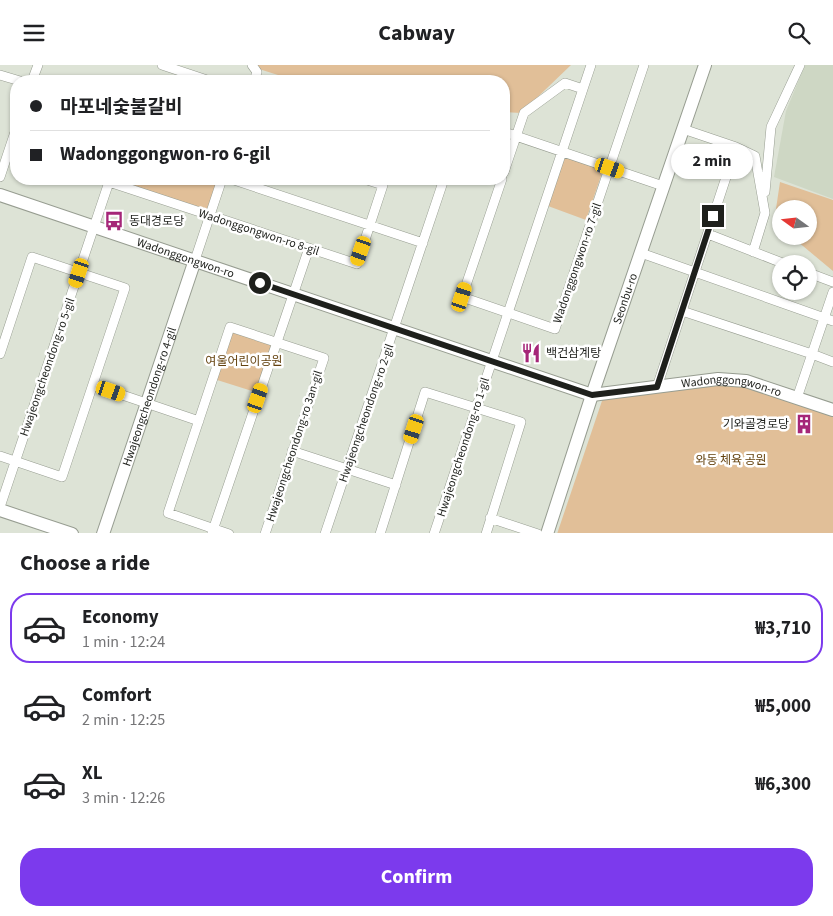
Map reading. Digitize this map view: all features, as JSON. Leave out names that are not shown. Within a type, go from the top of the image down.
[{"type":"street","points":[[162,65],[179,75]]},
{"type":"street","points":[[492,361],[591,65]]},
{"type":"street","name":"Wadonggongwon-ro 7-gil","points":[[508,313],[555,329],[644,65]]},
{"type":"street","name":"Seonbu-ro","points":[[547,533],[592,395],[705,65]]},
{"type":"street","points":[[763,205],[771,127],[800,65]]},
{"type":"street","points":[[510,154],[524,113],[565,83],[583,89]]},
{"type":"street","points":[[683,129],[736,147],[755,156],[765,213],[753,252]]},
{"type":"street","points":[[510,134],[663,186]]},
{"type":"street","points":[[0,177],[10,147]]},
{"type":"street","points":[[657,387],[736,147]]},
{"type":"street","name":"Wadonggongwon-ro 8-gil","points":[[94,227],[108,185]]},
{"type":"street","name":"Wadonggongwon-ro 8-gil","points":[[124,185],[357,264],[383,185]]},
{"type":"street","points":[[195,260],[220,185]]},
{"type":"street","points":[[249,185],[423,243]]},
{"type":"street","name":"Hwajeongcheondong-ro 2-gil","points":[[325,533],[442,185]]},
{"type":"street","points":[[500,185],[462,297],[508,313]]},
{"type":"street","name":"Wadonggongwon-ro","points":[[0,195],[592,395],[718,379],[746,381],[833,410]]},
{"type":"street","name":"Hwajeongcheondong-ro 5-gil","points":[[0,508],[94,227]]},
{"type":"street","points":[[708,234],[772,259]]},
{"type":"street","points":[[212,531],[309,248]]},
{"type":"street","points":[[641,253],[829,320]]},
{"type":"street","points":[[0,353],[32,257],[125,288],[62,477],[0,456]]},
{"type":"street","name":"Hwajeongcheondong-ro 4-gil","points":[[103,533],[195,260]]},
{"type":"street","points":[[817,276],[833,282]]},
{"type":"street","points":[[797,398],[812,354],[829,320],[833,292]]},
{"type":"street","points":[[682,311],[833,362]]},
{"type":"street","name":"Hwajeongcheondong-ro 3an-gil","points":[[228,533],[212,531],[168,513],[230,327],[324,358],[265,533]]},
{"type":"street","name":"Hwajeongcheondong-ro 1-gil","points":[[434,533],[492,361]]},
{"type":"street","points":[[93,385],[199,421]]},
{"type":"street","points":[[380,533],[425,392],[521,422],[486,533]]},
{"type":"street","points":[[292,451],[396,485]]},
{"type":"street","points":[[0,508],[72,533]]},
{"type":"street","points":[[490,518],[538,533]]},
{"type":"shaded area","points":[[805,65],[833,65],[833,199],[774,177],[786,111]]},
{"type":"green space","points":[[256,65],[571,65],[521,113],[510,112],[510,75],[278,75],[259,69]]},
{"type":"green space","points":[[565,156],[603,170],[586,220],[548,206]]},
{"type":"green space","points":[[780,182],[833,200],[833,271],[817,258],[817,255],[814,255],[802,245],[818,245],[818,200],[777,200]]},
{"type":"green space","points":[[132,185],[217,185],[208,213],[131,187]]},
{"type":"green space","name":"여울어린이공원","points":[[231,329],[275,344],[258,393],[214,379]]},
{"type":"green space","name":"와동 체육 공원","points":[[736,385],[764,390],[833,416],[833,533],[557,533],[606,389]]},
{"type":"place","name":"동대경로당","points":[[114,221]]},
{"type":"place","name":"백건삼계탕","points":[[531,353]]},
{"type":"place","name":"기와골경로당","points":[[804,424]]},
{"type":"route","points":[[260,283],[592,395],[657,387],[713,216]]}]
